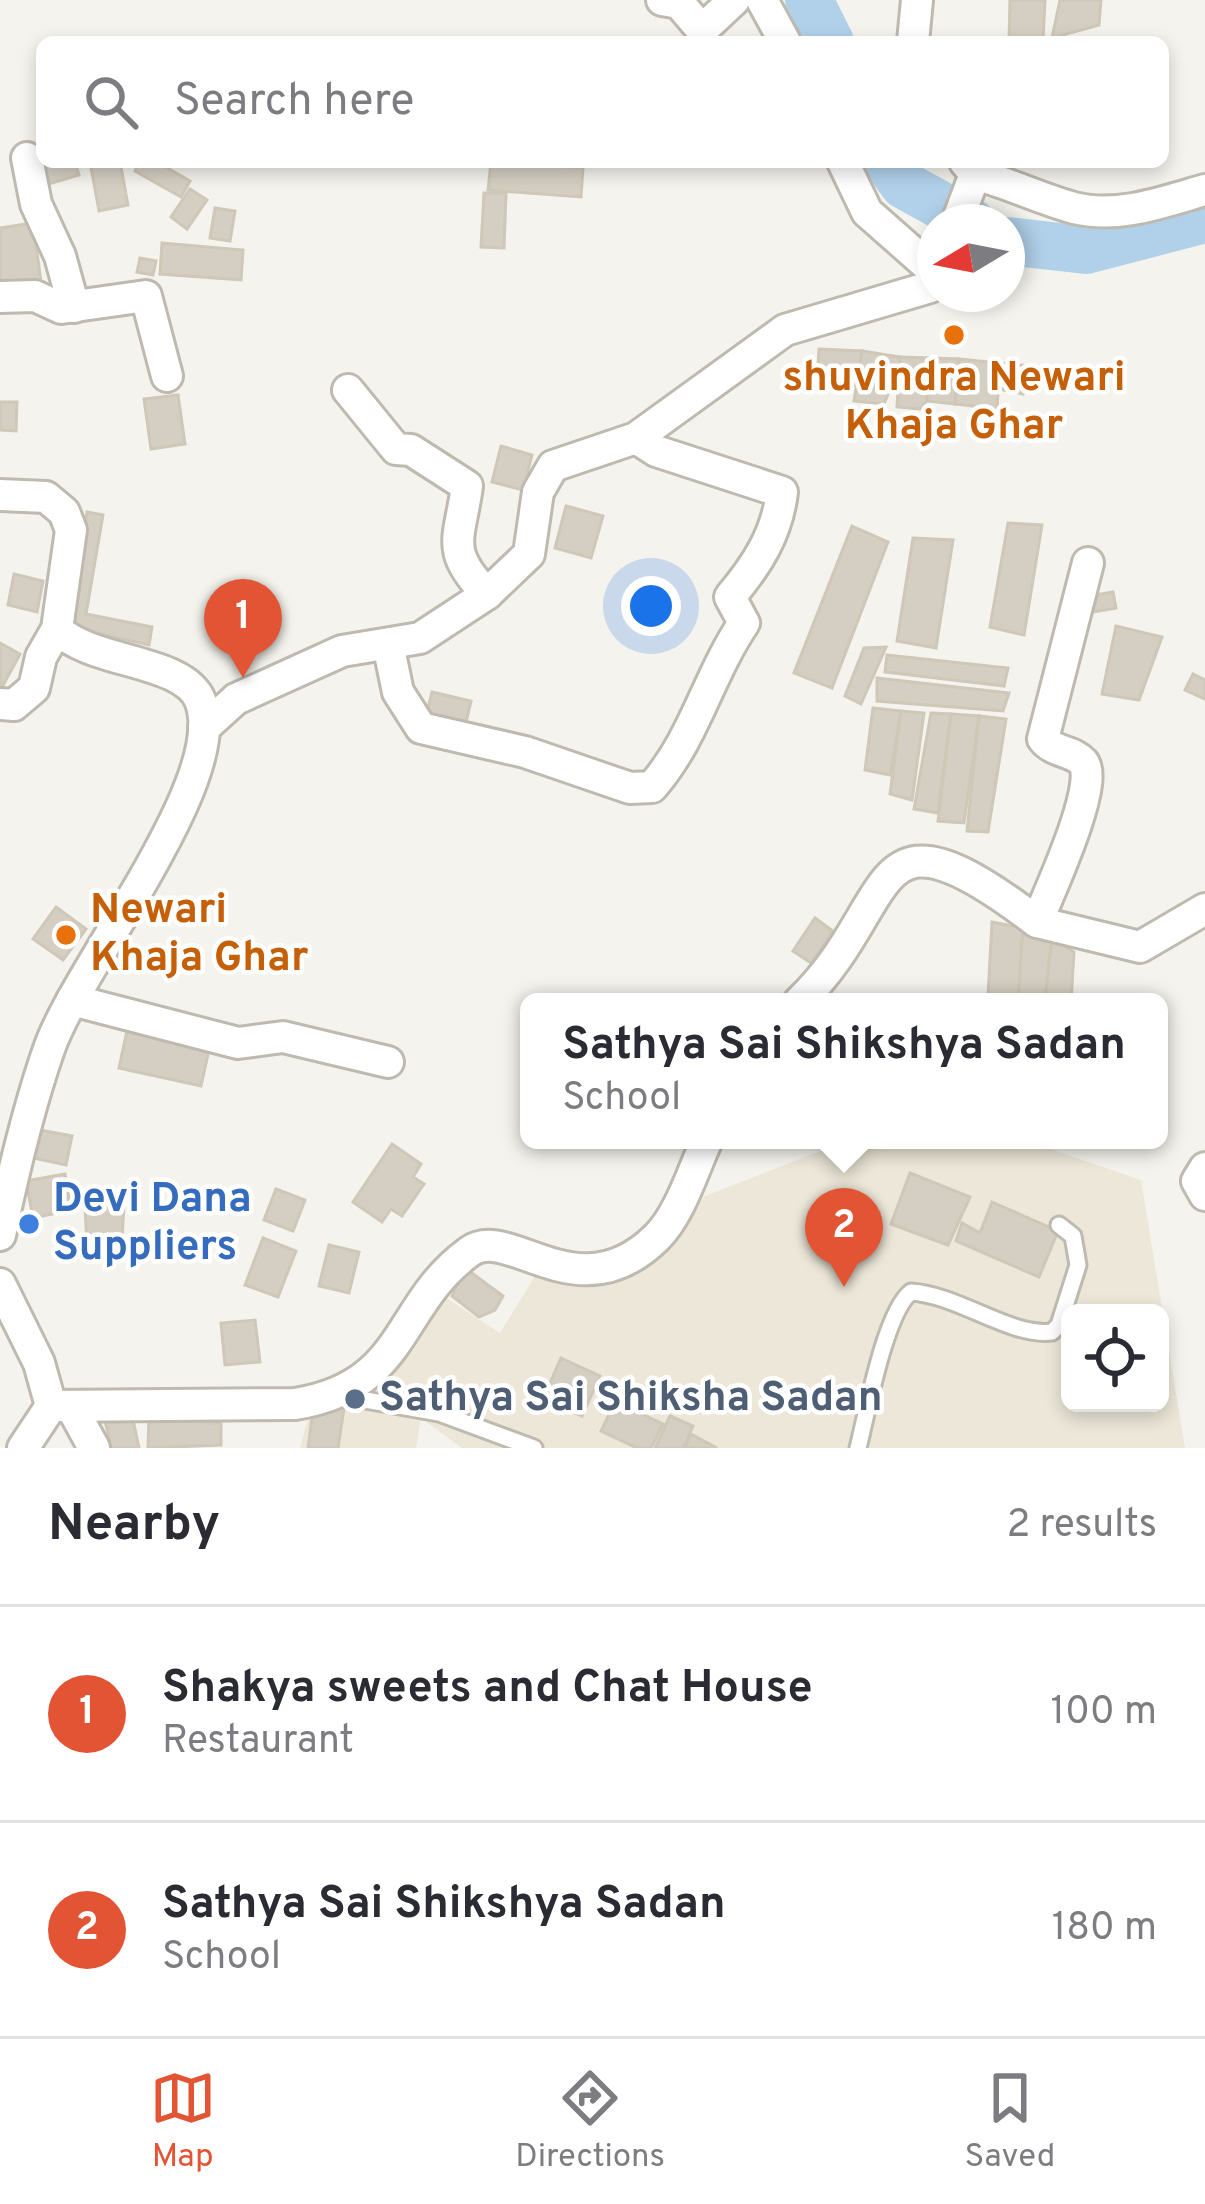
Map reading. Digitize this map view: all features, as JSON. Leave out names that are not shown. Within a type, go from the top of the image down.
[{"type":"street","points":[[662,0],[679,3],[702,30],[734,0]]},
{"type":"street","points":[[762,0],[782,36]]},
{"type":"street","points":[[914,36],[917,0]]},
{"type":"street","points":[[27,158],[36,204],[60,256],[74,307]]},
{"type":"street","points":[[846,168],[867,212],[917,259]]},
{"type":"street","points":[[961,204],[970,168],[1072,208],[1098,211],[1143,208],[1205,190]]},
{"type":"street","points":[[204,728],[236,699],[342,651],[420,638],[487,594],[529,554],[538,492],[553,466],[635,439],[785,330],[917,291]]},
{"type":"street","points":[[0,297],[35,296],[61,308],[146,296],[153,306],[167,376]]},
{"type":"street","points":[[348,390],[396,449],[411,450],[466,486],[455,534],[463,569],[487,594]]},
{"type":"street","points":[[388,644],[398,692],[421,728],[525,752],[630,788],[652,787],[678,757],[721,658],[744,623],[730,597],[758,564],[779,516],[782,492],[656,451],[635,439]]},
{"type":"street","points":[[0,495],[46,497],[64,512],[71,530],[57,629],[41,657],[34,688],[14,705],[0,704]]},
{"type":"street","points":[[1037,922],[1074,831],[1087,772],[1084,763],[1043,739],[1088,563]]},
{"type":"street","points":[[0,1235],[50,1046],[168,832],[195,776],[204,728],[200,701],[184,677],[73,644],[57,629]]},
{"type":"street","points":[[808,993],[830,972],[887,874],[911,862],[955,867],[1037,922],[1140,947],[1205,909]]},
{"type":"street","points":[[72,1000],[238,1043],[283,1036],[388,1062]]},
{"type":"street","points":[[23,1448],[61,1406],[295,1404],[334,1394],[379,1369],[448,1272],[471,1250],[495,1245],[566,1271],[594,1271],[639,1250],[664,1227],[703,1149]]},
{"type":"street","points":[[1205,1168],[1197,1180],[1205,1196]]},
{"type":"street","points":[[0,1284],[61,1406],[94,1448]]},
{"type":"lane","points":[[858,1448],[903,1298],[911,1292],[939,1294],[1027,1331],[1052,1332],[1059,1325],[1078,1265],[1072,1236],[1059,1225]]},
{"type":"lane","points":[[334,1394],[439,1413],[534,1448]]},
{"type":"shaded area","points":[[826,1149],[1050,1149],[1141,1180],[1161,1304],[1061,1304],[1061,1412],[1169,1412],[1169,1351],[1185,1448],[462,1448],[421,1418],[416,1448],[300,1448],[311,1407],[445,1297],[500,1333],[538,1271],[657,1253],[705,1196]]},
{"type":"building","points":[[1010,0],[1045,0],[1043,36],[1009,36]]},
{"type":"building","points":[[1060,0],[1101,0],[1099,25],[1052,36]]},
{"type":"building","points":[[37,168],[77,168],[79,175],[42,186]]},
{"type":"building","points":[[91,168],[121,168],[128,205],[99,211]]},
{"type":"building","points":[[167,168],[190,181],[181,197],[135,171]]},
{"type":"building","points":[[490,168],[583,168],[581,197],[488,190]]},
{"type":"building","points":[[190,189],[207,200],[187,229],[171,217]]},
{"type":"building","points":[[484,193],[506,193],[504,248],[481,247]]},
{"type":"building","points":[[215,208],[235,211],[230,241],[210,238]]},
{"type":"building","points":[[33,223],[41,282],[0,287],[0,228]]},
{"type":"building","points":[[162,243],[243,250],[241,280],[160,274]]},
{"type":"building","points":[[140,258],[156,261],[153,275],[137,272]]},
{"type":"building","points":[[819,349],[862,351],[859,386],[817,384]]},
{"type":"building","points":[[862,351],[900,357],[897,392],[889,392],[884,404],[854,401]]},
{"type":"building","points":[[900,357],[930,358],[927,401],[920,409],[897,407]]},
{"type":"building","points":[[930,358],[959,359],[955,404],[927,401]]},
{"type":"building","points":[[959,359],[1000,363],[997,409],[955,404]]},
{"type":"building","points":[[1000,363],[1031,366],[1023,394],[999,389]]},
{"type":"building","points":[[178,395],[185,444],[151,449],[144,399]]},
{"type":"building","points":[[0,402],[17,402],[16,431],[0,430]]},
{"type":"building","points":[[501,446],[532,455],[523,490],[492,482]]},
{"type":"building","points":[[566,506],[603,516],[591,558],[555,548]]},
{"type":"building","points":[[87,512],[103,515],[86,614],[152,627],[149,645],[67,626]]},
{"type":"building","points":[[1008,523],[1042,525],[1024,635],[990,627]]},
{"type":"building","points":[[852,526],[888,542],[832,688],[794,673]]},
{"type":"building","points":[[913,538],[953,540],[936,648],[897,641]]},
{"type":"building","points":[[14,574],[43,581],[37,612],[8,605]]},
{"type":"building","points":[[1113,592],[1116,608],[1093,612],[1090,596]]},
{"type":"building","points":[[1116,626],[1162,637],[1139,700],[1102,694]]},
{"type":"building","points":[[0,643],[20,654],[0,691]]},
{"type":"building","points":[[886,647],[861,704],[845,696],[864,648]]},
{"type":"building","points":[[887,655],[1008,668],[1004,686],[885,672]]},
{"type":"building","points":[[1193,674],[1205,680],[1205,699],[1185,690]]},
{"type":"building","points":[[877,678],[1009,693],[1003,711],[877,701]]},
{"type":"building","points":[[432,692],[471,701],[464,731],[425,721]]},
{"type":"building","points":[[873,708],[901,711],[890,775],[865,770]]},
{"type":"building","points":[[901,711],[924,713],[912,800],[890,794]]},
{"type":"building","points":[[931,713],[951,714],[938,813],[914,809]]},
{"type":"building","points":[[951,714],[979,716],[964,823],[938,821]]},
{"type":"building","points":[[979,716],[1006,719],[988,832],[967,831]]},
{"type":"building","points":[[56,907],[86,929],[63,960],[33,939]]},
{"type":"building","points":[[815,918],[833,931],[811,963],[793,951]]},
{"type":"building","points":[[992,922],[1023,928],[1019,993],[988,993]]},
{"type":"building","points":[[1023,928],[1052,937],[1046,993],[1019,993]]},
{"type":"building","points":[[1052,937],[1074,952],[1072,993],[1046,993]]},
{"type":"building","points":[[128,1026],[210,1045],[201,1086],[119,1068]]},
{"type":"building","points":[[40,1130],[72,1136],[66,1165],[34,1158]]},
{"type":"building","points":[[392,1144],[421,1164],[413,1177],[424,1184],[402,1216],[391,1209],[382,1222],[353,1202]]},
{"type":"building","points":[[910,1173],[970,1197],[948,1245],[891,1224]]},
{"type":"building","points":[[65,1174],[71,1210],[33,1218],[26,1181]]},
{"type":"building","points":[[276,1189],[305,1200],[293,1231],[264,1220]]},
{"type":"building","points":[[992,1202],[1058,1231],[1039,1277],[956,1241],[962,1223],[980,1233]]},
{"type":"building","points":[[124,1203],[122,1240],[87,1247],[85,1206]]},
{"type":"building","points":[[263,1238],[296,1251],[278,1297],[245,1285]]},
{"type":"building","points":[[329,1245],[359,1252],[349,1293],[319,1286]]},
{"type":"building","points":[[465,1268],[503,1296],[495,1310],[479,1317],[452,1296]]},
{"type":"building","points":[[255,1320],[260,1362],[225,1365],[221,1323]]},
{"type":"building","points":[[561,1358],[600,1376],[582,1416],[543,1399]]},
{"type":"building","points":[[615,1402],[663,1424],[651,1448],[637,1448],[601,1431]]},
{"type":"building","points":[[314,1403],[344,1408],[338,1448],[308,1448]]},
{"type":"building","points":[[131,1410],[139,1448],[111,1448],[104,1416]]},
{"type":"building","points":[[149,1415],[209,1417],[209,1423],[221,1423],[221,1445],[148,1448]]},
{"type":"building","points":[[670,1416],[693,1426],[683,1448],[655,1448]]},
{"type":"building","points":[[691,1434],[717,1448],[685,1448]]},
{"type":"waterway","points":[[809,0],[827,36]]},
{"type":"waterway","points":[[891,168],[904,185],[938,204]]},
{"type":"waterway","points":[[1025,243],[1086,250],[1205,219]]},
{"type":"place","name":"shuvindra Newari Khaja Ghar","points":[[954,335]]},
{"type":"place","name":"Shakya sweets and Chat House","points":[[243,678]]},
{"type":"place","name":"Newari Khaja Ghar","points":[[66,935]]},
{"type":"place","name":"Devi Dana Suppliers","points":[[29,1224]]},
{"type":"place","name":"Sathya Sai Shikshya Sadan","points":[[844,1287]]},
{"type":"place","name":"Sathya Sai Shiksha Sadan","points":[[355,1399]]}]
